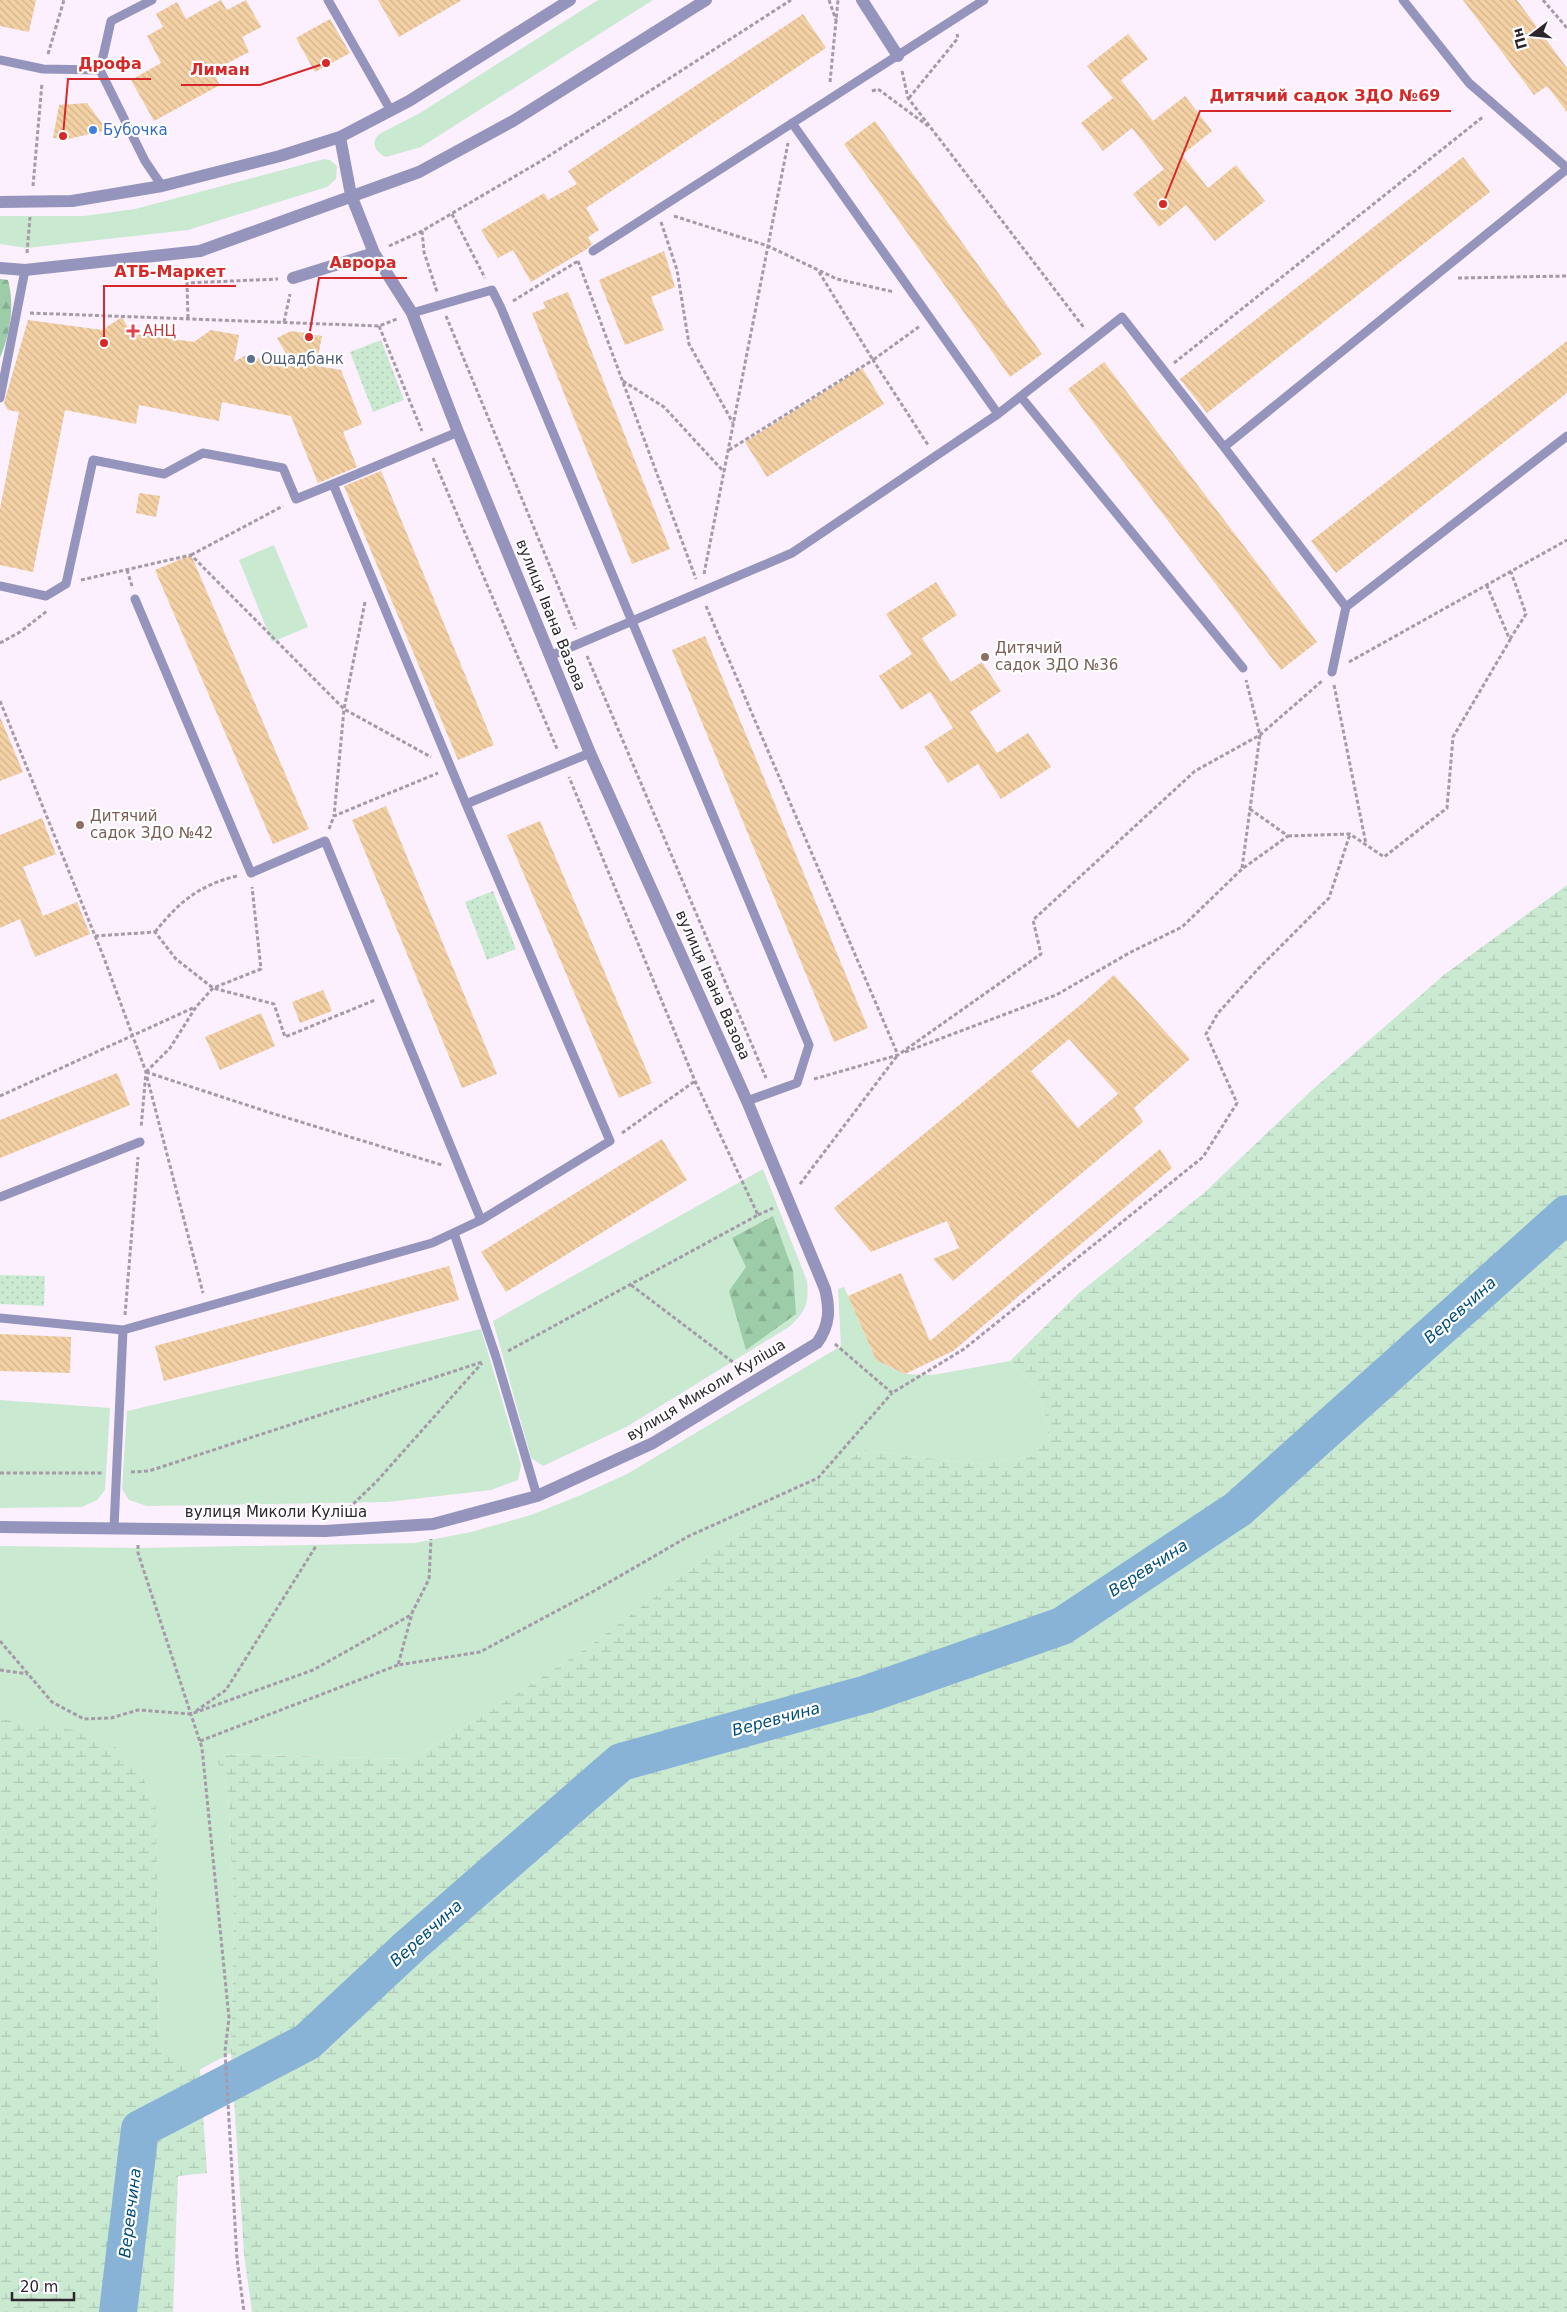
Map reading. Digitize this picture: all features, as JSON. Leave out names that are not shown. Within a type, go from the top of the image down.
[{"type":"street","points":[[0,202],[72,201],[162,186],[280,156],[340,137],[391,111],[570,0]]},
{"type":"street","points":[[0,268],[25,270],[200,250],[420,172],[513,121],[706,0]]},
{"type":"street","points":[[862,0],[898,56]]},
{"type":"street","name":"вулиця Івана Вазова","points":[[340,137],[351,195],[374,254],[412,313],[458,432],[590,753],[747,1100]]},
{"type":"street","points":[[293,278],[374,254]]},
{"type":"street","points":[[747,1100],[825,1289],[829,1304],[828,1320],[824,1334]]},
{"type":"street","name":"вулиця Миколи Куліша","points":[[0,1527],[137,1527],[325,1531],[432,1524],[537,1496],[653,1443],[817,1342],[824,1334]]},
{"type":"lane","points":[[152,0],[111,21],[100,70],[145,161],[162,186]]},
{"type":"lane","points":[[328,0],[391,111]]},
{"type":"lane","points":[[593,251],[984,0]]},
{"type":"lane","points":[[1224,447],[1567,169],[1470,83],[1403,0]]},
{"type":"lane","points":[[0,60],[43,69],[100,70]]},
{"type":"lane","points":[[792,123],[998,414]]},
{"type":"lane","points":[[0,398],[25,270]]},
{"type":"lane","points":[[412,313],[492,290],[501,308],[809,1045],[797,1083],[747,1100]]},
{"type":"lane","points":[[550,656],[792,553],[998,414],[1122,318],[1224,447],[1346,607]]},
{"type":"lane","points":[[1021,396],[1244,668]]},
{"type":"lane","points":[[0,586],[46,596],[66,584],[93,460],[164,474],[203,453],[283,468],[296,499],[458,432]]},
{"type":"lane","points":[[1332,672],[1346,607],[1567,436]]},
{"type":"lane","points":[[0,1318],[123,1330],[207,1308],[432,1243],[481,1220],[610,1141],[466,804],[333,484]]},
{"type":"lane","points":[[135,599],[251,873],[325,841],[481,1220]]},
{"type":"lane","points":[[466,804],[590,753]]},
{"type":"lane","points":[[0,1197],[140,1142]]},
{"type":"lane","points":[[454,1233],[496,1357],[537,1496]]},
{"type":"lane","points":[[114,1528],[123,1330]]},
{"type":"path","points":[[32,194],[43,69],[64,0]]},
{"type":"path","points":[[374,254],[422,232],[541,161],[791,0]]},
{"type":"path","points":[[829,0],[837,23]]},
{"type":"path","points":[[828,100],[838,0]]},
{"type":"path","points":[[1543,0],[1567,28]]},
{"type":"path","points":[[908,98],[958,38],[956,18]]},
{"type":"path","points":[[898,56],[908,98],[1093,340]]},
{"type":"path","points":[[870,92],[878,89],[933,129]]},
{"type":"path","points":[[1164,371],[1497,107]]},
{"type":"path","points":[[700,592],[792,123]]},
{"type":"path","points":[[657,210],[768,246],[837,279],[916,297]]},
{"type":"path","points":[[657,210],[677,270],[689,344],[733,423]]},
{"type":"path","points":[[25,270],[31,213]]},
{"type":"path","points":[[452,214],[492,290]]},
{"type":"path","points":[[422,232],[424,252],[441,304],[772,1093]]},
{"type":"path","points":[[501,308],[593,251]]},
{"type":"path","points":[[578,261],[700,592],[898,1055]]},
{"type":"path","points":[[818,270],[935,457]]},
{"type":"path","points":[[1432,278],[1567,276]]},
{"type":"path","points":[[188,318],[187,283],[293,278],[284,322]]},
{"type":"path","points":[[17,312],[379,326],[412,313]]},
{"type":"path","points":[[728,450],[873,360],[931,319]]},
{"type":"path","points":[[0,1473],[115,1473],[149,1471],[496,1357],[758,1215],[695,1081],[564,764],[427,445],[379,326]]},
{"type":"path","points":[[622,381],[664,408],[724,472]]},
{"type":"path","points":[[0,643],[20,632],[47,611],[66,584],[191,555],[296,499]]},
{"type":"path","points":[[788,1200],[898,1055],[1041,954],[1033,920],[1195,771],[1260,735],[1332,672],[1567,540]]},
{"type":"path","points":[[191,555],[344,709],[451,768]]},
{"type":"path","points":[[797,1083],[898,1055],[1056,995],[1131,952],[1182,927],[1242,869],[1288,836],[1350,834],[1384,857],[1447,808],[1453,737],[1526,614],[1511,572]]},
{"type":"path","points":[[325,841],[334,816],[344,709],[371,574]]},
{"type":"path","points":[[1487,586],[1510,640]]},
{"type":"path","points":[[1242,869],[1260,735],[1244,668]]},
{"type":"path","points":[[1332,672],[1366,844]]},
{"type":"path","points":[[0,701],[95,936],[146,1072],[207,1308]]},
{"type":"path","points":[[334,816],[451,768]]},
{"type":"path","points":[[1250,810],[1288,836]]},
{"type":"path","points":[[200,1741],[398,1665],[480,1652],[594,1592],[689,1536],[818,1478],[892,1393],[964,1349],[1203,1157],[1237,1103],[1206,1034],[1218,1013],[1258,969],[1329,898],[1350,834]]},
{"type":"path","points":[[95,936],[155,932],[174,908],[213,882],[251,873],[261,969],[213,988],[196,1007],[170,1048],[146,1072],[123,1330]]},
{"type":"path","points":[[155,932],[176,959],[213,988],[274,1004],[285,1037],[388,995]]},
{"type":"path","points":[[0,1096],[196,1007]]},
{"type":"path","points":[[146,1072],[268,1112],[460,1170]]},
{"type":"path","points":[[610,1141],[695,1081]]},
{"type":"path","points":[[631,1285],[756,1380]]},
{"type":"path","points":[[824,1334],[892,1393]]},
{"type":"path","points":[[191,1714],[226,1690],[325,1531],[377,1481],[484,1361]]},
{"type":"path","points":[[0,1641],[52,1702],[84,1719],[111,1718],[138,1710],[191,1714],[313,1670],[411,1615],[429,1579],[432,1524]]},
{"type":"path","points":[[137,1527],[138,1552],[200,1741],[229,2018],[225,2051],[237,2258],[244,2312]]},
{"type":"path","points":[[398,1665],[413,1610]]},
{"type":"path","points":[[0,1670],[28,1674]]},
{"type":"green space","points":[[598,0],[653,0],[421,147],[386,157],[376,149],[375,139],[381,133],[420,113]]},
{"type":"green space","points":[[324,159],[330,160],[337,166],[336,179],[327,187],[188,230],[27,248],[0,244],[0,216],[84,216],[135,209]]},
{"type":"green space","points":[[0,279],[8,280],[11,310],[9,330],[0,358]]},
{"type":"green space","points":[[381,340],[404,400],[373,412],[350,352]]},
{"type":"green space","points":[[274,545],[308,627],[272,642],[239,560]]},
{"type":"green space","points":[[1567,885],[1567,2312],[252,2312],[244,2254],[231,2053],[234,1912],[228,1790],[215,1754],[409,1759],[489,1712],[592,1644],[791,1494],[864,1450],[974,1464],[1034,1456],[1049,1430],[1038,1389],[1010,1361],[1079,1293],[1205,1192],[1311,1091],[1445,974]]},
{"type":"green space","points":[[493,891],[516,949],[487,960],[465,902]]},
{"type":"green space","points":[[763,1169],[807,1281],[807,1301],[799,1316],[789,1327],[628,1426],[543,1466],[531,1458],[493,1321]]},
{"type":"green space","points":[[773,1216],[793,1271],[796,1314],[746,1350],[729,1291],[746,1267],[732,1238]]},
{"type":"green space","points":[[0,1275],[45,1276],[44,1306],[0,1304]]},
{"type":"green space","points":[[844,1287],[876,1360],[905,1374],[933,1375],[1010,1361],[1038,1389],[1049,1430],[1035,1456],[974,1464],[864,1450],[791,1494],[592,1644],[489,1712],[409,1759],[215,1754],[228,1790],[234,1912],[231,2053],[195,2072],[159,2047],[156,1805],[138,1768],[119,1749],[0,1719],[0,1546],[138,1548],[415,1543],[471,1532],[531,1515],[627,1474],[841,1346],[838,1289]]},
{"type":"green space","points":[[481,1329],[521,1465],[518,1480],[491,1490],[388,1502],[147,1506],[129,1500],[122,1489],[127,1411]]},
{"type":"green space","points":[[0,1400],[110,1408],[105,1490],[97,1500],[82,1507],[0,1508]]},
{"type":"green space","points":[[0,1719],[73,1730],[119,1749],[138,1768],[156,1805],[159,2047],[200,2070],[207,2173],[178,2176],[173,2312],[0,2312]]},
{"type":"building","points":[[0,0],[36,0],[29,32],[0,26]]},
{"type":"building","points":[[221,0],[227,10],[246,0],[261,27],[242,37],[249,52],[212,71],[220,85],[154,121],[131,80],[161,63],[147,36],[163,27],[156,14],[177,2],[186,19]]},
{"type":"building","points":[[378,0],[462,0],[399,37]]},
{"type":"building","points":[[1463,0],[1517,0],[1567,68],[1567,112],[1547,86],[1534,95]]},
{"type":"building","points":[[803,14],[826,48],[586,208],[599,230],[588,237],[592,244],[587,249],[531,282],[513,250],[498,258],[481,230],[544,193],[548,200],[577,184],[568,171]]},
{"type":"building","points":[[330,19],[350,53],[315,72],[296,38]]},
{"type":"building","points":[[1128,34],[1148,59],[1121,80],[1153,121],[1185,96],[1212,131],[1182,155],[1208,188],[1236,165],[1265,201],[1215,241],[1186,205],[1159,227],[1133,194],[1164,169],[1132,128],[1103,151],[1081,123],[1113,98],[1087,66]]},
{"type":"building","points":[[87,103],[107,130],[68,139],[53,138],[59,105]]},
{"type":"building","points":[[875,121],[1042,354],[1010,377],[844,144]]},
{"type":"building","points":[[1463,157],[1490,192],[1207,413],[1180,379]]},
{"type":"building","points":[[664,251],[675,287],[651,297],[664,330],[625,345],[599,280]]},
{"type":"building","points":[[568,292],[670,549],[632,564],[532,313],[546,308],[543,302]]},
{"type":"building","points":[[122,317],[131,333],[194,342],[211,330],[239,335],[234,362],[244,356],[292,364],[277,338],[291,331],[322,336],[316,366],[341,370],[362,424],[343,432],[357,467],[318,483],[291,416],[222,402],[219,421],[139,405],[136,424],[65,410],[33,572],[0,565],[0,509],[19,412],[8,410],[4,403],[28,320],[102,330]]},
{"type":"building","points":[[1567,341],[1567,393],[1336,573],[1311,541]]},
{"type":"building","points":[[1104,362],[1317,642],[1281,670],[1068,389]]},
{"type":"building","points":[[862,368],[884,404],[767,477],[745,442]]},
{"type":"building","points":[[381,471],[494,745],[458,760],[344,486]]},
{"type":"building","points":[[139,493],[160,496],[156,517],[136,513]]},
{"type":"building","points":[[191,555],[309,829],[273,844],[155,570]]},
{"type":"building","points":[[936,582],[957,615],[922,638],[951,682],[982,662],[1001,691],[970,712],[997,753],[1028,733],[1051,767],[1001,799],[978,764],[948,783],[924,747],[953,728],[930,692],[901,710],[879,676],[912,654],[886,614]]},
{"type":"building","points":[[705,636],[868,1028],[834,1042],[672,650]]},
{"type":"building","points":[[0,717],[23,772],[0,781]]},
{"type":"building","points":[[386,806],[497,1074],[462,1088],[352,820]]},
{"type":"building","points":[[42,818],[56,854],[23,867],[43,916],[77,902],[90,934],[35,957],[20,919],[0,928],[0,835]]},
{"type":"building","points":[[540,821],[652,1083],[619,1098],[507,835]]},
{"type":"building","points":[[1114,975],[1190,1059],[1134,1108],[1143,1122],[953,1281],[933,1259],[959,1248],[947,1221],[871,1252],[834,1208],[1084,1002]],"holes":[[[1069,1039],[1118,1094],[1078,1128],[1031,1071]]]},
{"type":"building","points":[[323,990],[332,1011],[300,1023],[292,1002]]},
{"type":"building","points":[[261,1013],[275,1046],[220,1070],[205,1037]]},
{"type":"building","points":[[117,1073],[130,1105],[0,1158],[0,1120]]},
{"type":"building","points":[[662,1139],[687,1180],[506,1292],[481,1252]]},
{"type":"building","points":[[1160,1149],[1172,1168],[953,1351],[905,1374],[876,1360],[848,1296],[901,1273],[930,1341]]},
{"type":"building","points":[[449,1266],[459,1300],[164,1381],[155,1346]]},
{"type":"building","points":[[0,1334],[71,1337],[70,1373],[0,1371]]},
{"type":"waterway","name":"Веревчина","points":[[118,2312],[140,2129],[307,2042],[411,1945],[621,1762],[867,1694],[1062,1626],[1238,1509],[1567,1214]]},
{"type":"place","name":"Лиман","points":[[326,63]]},
{"type":"place","name":"Бубочка","points":[[93,130]]},
{"type":"place","name":"Дрофа","points":[[63,136]]},
{"type":"place","name":"Дитячий садок ЗДО №69","points":[[1163,204]]},
{"type":"place","name":"АНЦ","points":[[133,331]]},
{"type":"place","name":"Аврора","points":[[309,337]]},
{"type":"place","name":"АТБ-Маркет","points":[[104,343]]},
{"type":"place","name":"Ощадбанк","points":[[251,359]]},
{"type":"place","name":"Дитячий садок ЗДО №36","points":[[985,657]]},
{"type":"place","name":"Дитячий садок ЗДО №42","points":[[80,825]]}]
